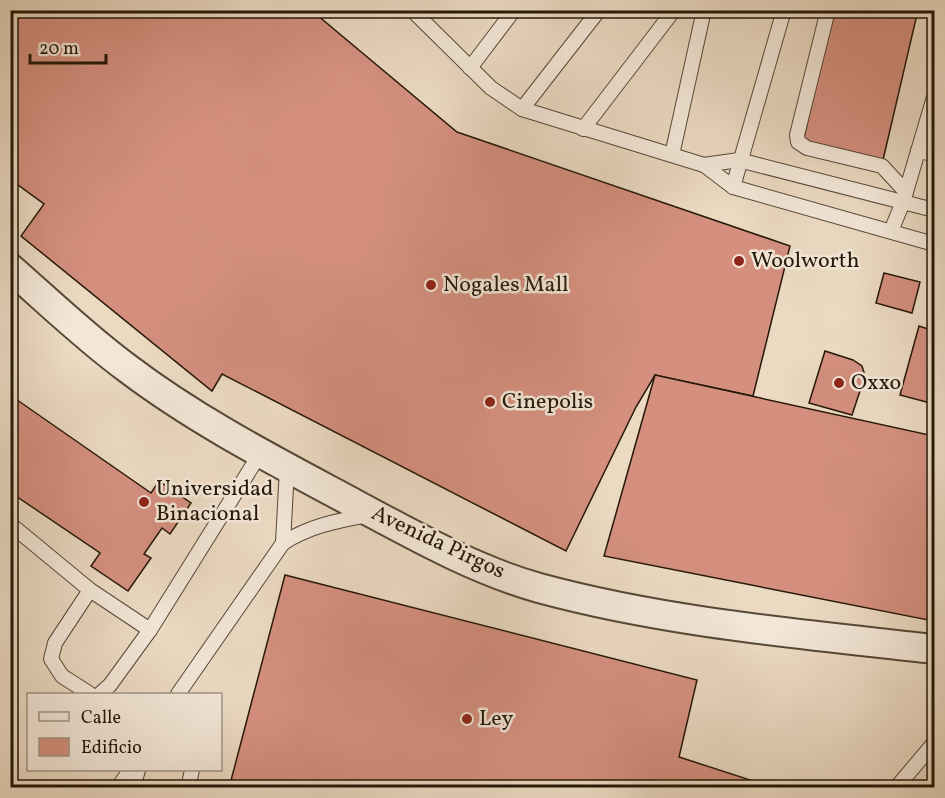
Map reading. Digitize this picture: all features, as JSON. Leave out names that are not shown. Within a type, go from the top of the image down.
[{"type":"street","name":"Avenida Pirgos","points":[[10,268],[126,368],[184,408],[374,514],[501,575],[538,587],[621,607],[722,625],[934,649]]},
{"type":"lane","points":[[470,68],[514,10]]},
{"type":"lane","points":[[522,109],[599,10]]},
{"type":"lane","points":[[583,129],[674,10]]},
{"type":"lane","points":[[672,155],[704,10]]},
{"type":"lane","points":[[733,187],[784,10]]},
{"type":"lane","points":[[828,10],[796,135],[798,142],[807,148],[882,166],[904,197]]},
{"type":"lane","points":[[422,13],[470,68],[491,88],[522,109],[704,165],[733,187],[934,244]]},
{"type":"lane","points":[[891,231],[904,197],[934,98]]},
{"type":"lane","points":[[918,151],[934,154]]},
{"type":"lane","points":[[704,165],[739,160],[904,197],[934,210]]},
{"type":"lane","points":[[101,693],[110,685],[150,630],[261,452]]},
{"type":"lane","points":[[283,543],[287,467]]},
{"type":"lane","points":[[179,693],[283,543],[327,522],[374,514]]},
{"type":"lane","points":[[10,524],[90,590],[150,630]]},
{"type":"lane","points":[[88,693],[62,676],[51,659],[55,643],[90,590]]},
{"type":"lane","points":[[896,788],[934,743]]},
{"type":"lane","points":[[118,788],[129,771]]},
{"type":"lane","points":[[133,788],[138,771]]},
{"type":"lane","points":[[188,788],[192,771]]},
{"type":"building","name":"Nogales Mall","points":[[10,10],[311,10],[457,132],[790,246],[753,396],[655,375],[636,407],[566,551],[222,374],[212,391],[21,236],[44,204],[10,179]]},
{"type":"building","points":[[833,10],[918,10],[883,160],[803,142]]},
{"type":"building","points":[[884,273],[920,282],[912,313],[876,303]]},
{"type":"building","points":[[919,326],[934,331],[934,404],[900,395]]},
{"type":"building","name":"Oxxo","points":[[825,351],[853,360],[862,366],[865,376],[852,415],[809,403]]},
{"type":"building","points":[[655,375],[934,436],[934,596],[928,620],[604,556]]},
{"type":"building","points":[[10,395],[151,493],[159,481],[191,503],[170,534],[162,528],[144,554],[151,558],[128,591],[91,566],[100,553],[10,492]]},
{"type":"building","name":"Ley","points":[[285,575],[697,680],[679,757],[775,788],[229,788]]},
{"type":"place","name":"Woolworth","points":[[739,261]]},
{"type":"place","name":"Nogales Mall","points":[[431,285]]},
{"type":"place","name":"Oxxo","points":[[839,383]]},
{"type":"place","name":"Cinepolis","points":[[490,402]]},
{"type":"place","name":"Universidad Binacional","points":[[144,502]]},
{"type":"place","name":"Ley","points":[[467,719]]}]
